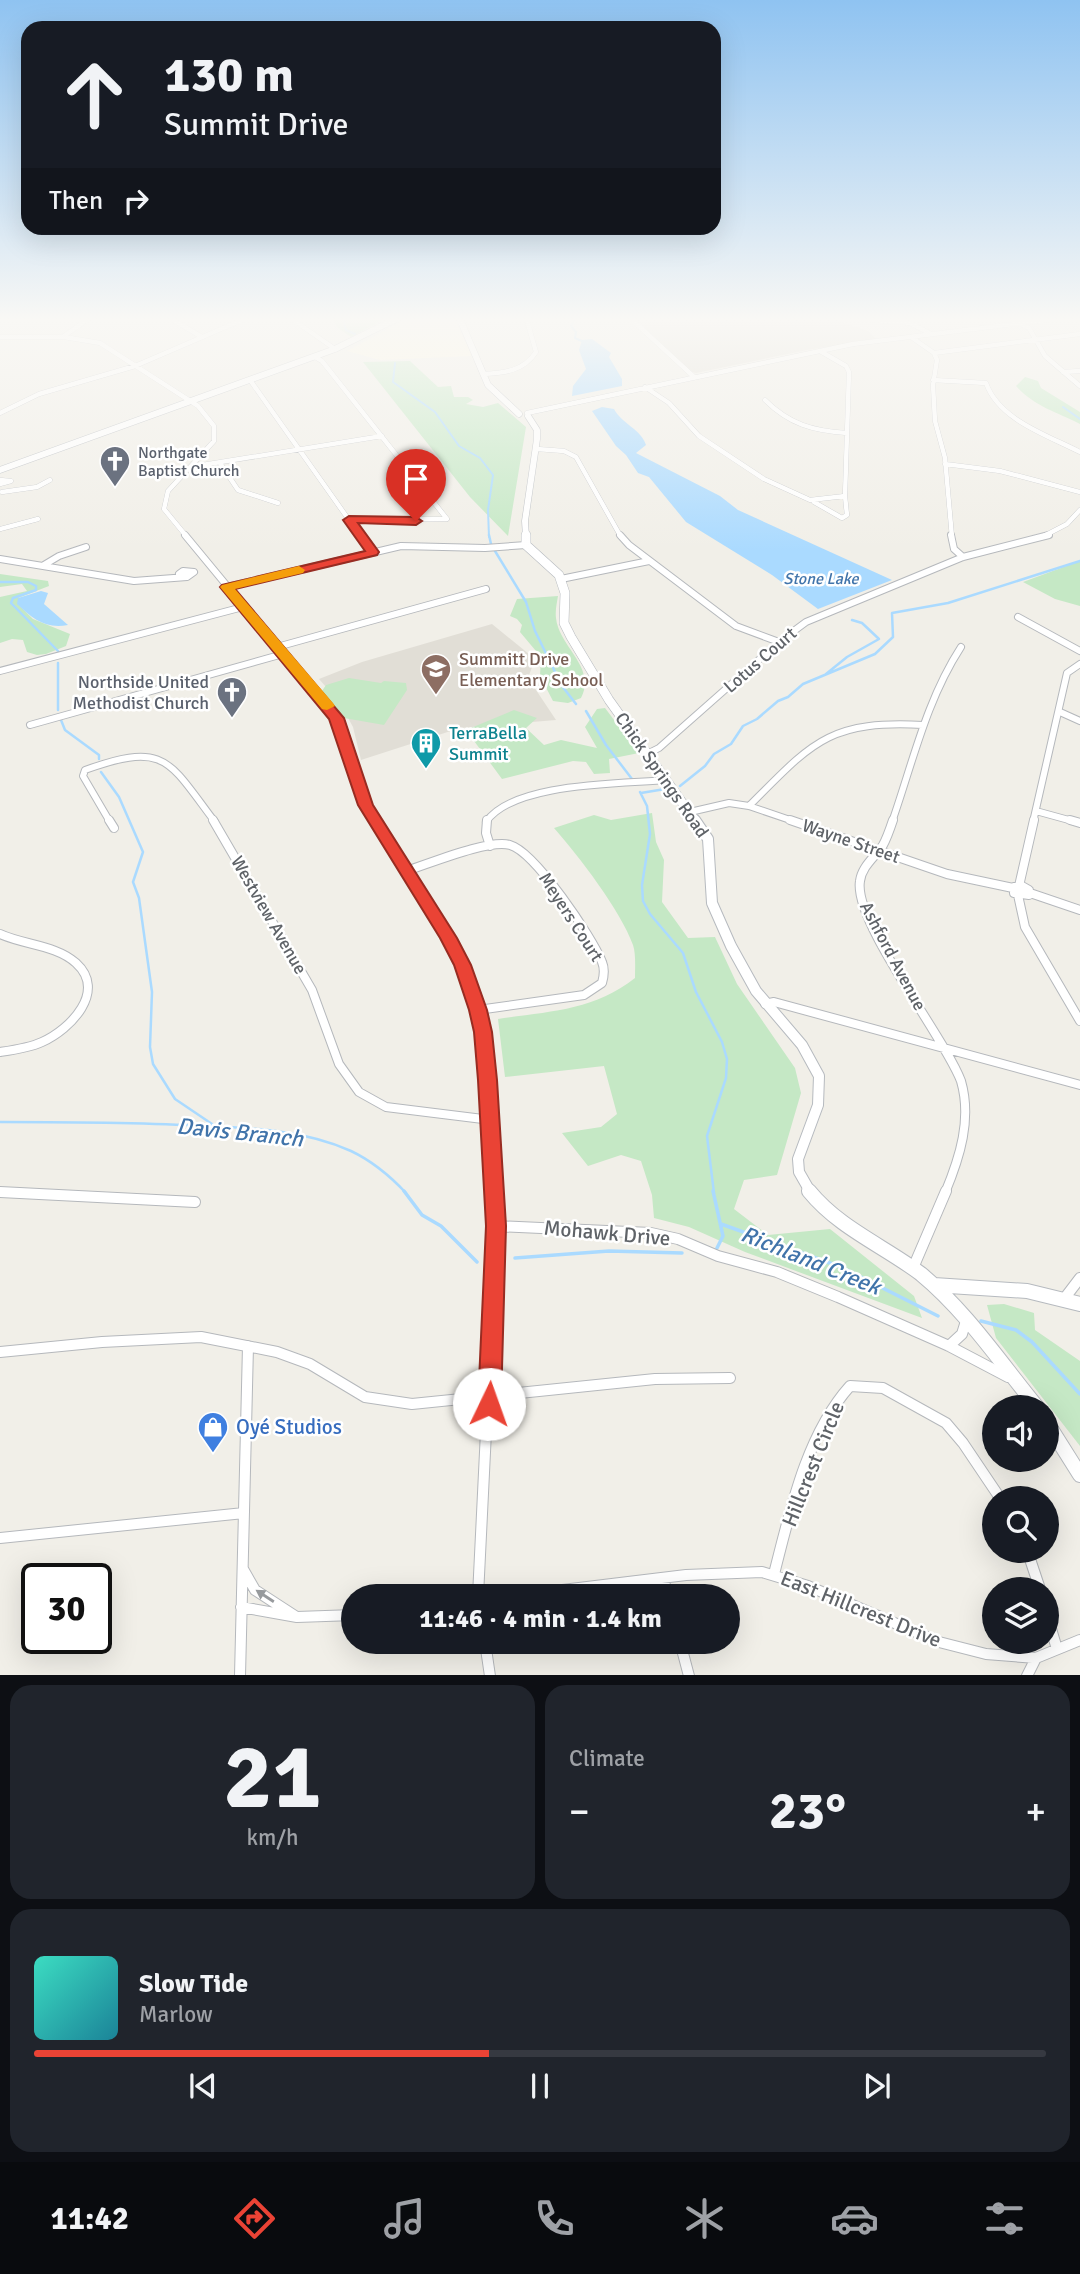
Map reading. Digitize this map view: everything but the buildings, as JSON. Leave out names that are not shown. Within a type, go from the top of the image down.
[{"type":"street","points":[[0,413],[37,395]]},
{"type":"street","points":[[183,395],[209,417],[216,433],[212,444],[168,491],[164,509],[336,718],[366,805],[448,938],[462,965],[478,1010],[483,1032],[491,1120],[496,1226],[490,1394],[479,1584]]},
{"type":"street","points":[[0,470],[208,395]]},
{"type":"street","points":[[261,395],[372,552]]},
{"type":"street","points":[[349,520],[447,519],[350,395]]},
{"type":"street","points":[[499,395],[526,416],[537,432],[537,449],[525,521],[526,545],[561,579],[649,561]]},
{"type":"street","points":[[526,416],[610,395]]},
{"type":"street","points":[[657,395],[718,450],[764,479],[842,518],[847,515],[848,395]]},
{"type":"street","points":[[934,395],[935,421],[945,464],[952,542],[954,549],[963,557]]},
{"type":"street","points":[[990,395],[1005,412],[1080,452]]},
{"type":"street","points":[[765,400],[804,429],[847,433]]},
{"type":"street","points":[[190,467],[382,436]]},
{"type":"street","points":[[537,449],[564,452],[576,457],[617,532],[649,561],[736,626],[779,642]]},
{"type":"street","points":[[220,463],[238,490],[278,503]]},
{"type":"street","points":[[945,464],[1000,471],[1080,492]]},
{"type":"street","points":[[1,494],[37,487],[50,480]]},
{"type":"street","points":[[1,481],[9,483],[1,494],[1,481]]},
{"type":"street","points":[[810,500],[845,496]]},
{"type":"street","name":"Lotus Court","points":[[649,753],[680,731],[779,642],[821,615],[963,557],[1049,535],[1067,524],[1080,510]]},
{"type":"street","points":[[0,529],[37,519]]},
{"type":"street","points":[[227,587],[407,546],[485,548],[526,545]]},
{"type":"street","points":[[44,565],[59,556],[86,547]]},
{"type":"street","points":[[0,559],[134,581],[164,578],[210,568]]},
{"type":"street","name":"Chick Springs Road","points":[[561,579],[565,593],[566,629],[609,700],[708,839],[711,853],[710,902],[748,978],[765,1004],[809,1053],[819,1077],[820,1099],[797,1159],[804,1185],[834,1214],[934,1285]]},
{"type":"street","points":[[277,647],[486,589]]},
{"type":"street","points":[[0,671],[243,607]]},
{"type":"street","points":[[1018,617],[1080,651]]},
{"type":"street","name":"Ashford Avenue","points":[[913,1269],[962,1141],[965,1099],[956,1065],[887,953],[864,905],[859,887],[861,876],[886,839],[923,724],[951,661],[961,647]]},
{"type":"street","points":[[30,725],[283,654]]},
{"type":"street","points":[[1080,664],[1068,670],[1017,890],[1025,927],[1080,1021]]},
{"type":"street","points":[[1060,712],[1080,721]]},
{"type":"street","points":[[749,806],[815,742],[834,732],[876,723],[923,724]]},
{"type":"street","name":"Westview Avenue","points":[[114,828],[83,776],[85,770],[130,757],[155,758],[171,765],[219,828],[312,990],[339,1064],[359,1092],[386,1107],[491,1120]]},
{"type":"street","points":[[489,846],[485,829],[487,820],[506,805],[571,788],[667,780]]},
{"type":"street","name":"Wayne Street","points":[[690,812],[729,803],[749,806],[956,876],[1017,890]]},
{"type":"street","points":[[1036,811],[1080,823]]},
{"type":"street","name":"Meyers Court","points":[[406,871],[489,846],[512,845],[527,854],[580,925],[603,962],[604,976],[599,986],[584,995],[478,1010]]},
{"type":"street","points":[[1017,890],[1080,910]]},
{"type":"street","points":[[0,1052],[30,1047],[60,1033],[82,1010],[89,989],[83,970],[72,959],[1,936]]},
{"type":"street","points":[[765,1004],[774,1002],[1080,1085]]},
{"type":"street","points":[[0,1192],[195,1202]]},
{"type":"street","name":"Mohawk Drive","points":[[496,1226],[650,1233],[678,1239],[718,1256],[777,1272],[949,1346],[1015,1381]]},
{"type":"street","points":[[1064,1299],[1080,1278]]},
{"type":"street","points":[[934,1285],[1016,1290],[1080,1304]]},
{"type":"street","name":"Mohawk Drive","points":[[934,1285],[1003,1363],[1027,1395]]},
{"type":"street","points":[[949,1346],[962,1334],[966,1320]]},
{"type":"street","points":[[0,1352],[169,1337],[201,1337],[248,1346],[310,1364],[356,1393],[380,1401],[412,1404],[655,1379],[730,1378]]},
{"type":"street","points":[[240,1675],[248,1346]]},
{"type":"street","name":"Hillcrest Circle","points":[[774,1574],[798,1493],[822,1431],[840,1393],[850,1386],[883,1388],[946,1423],[964,1443],[992,1486]]},
{"type":"street","points":[[1059,1442],[1080,1475]]},
{"type":"street","points":[[0,1538],[244,1513]]},
{"type":"street","points":[[243,1569],[255,1590],[295,1617]]},
{"type":"street","name":"East Hillcrest Drive","points":[[613,1584],[724,1573],[774,1574],[939,1642],[986,1654],[1036,1658],[1045,1654]]},
{"type":"street","points":[[663,1578],[665,1584]]},
{"type":"street","points":[[241,1607],[261,1613],[295,1617],[341,1615]]},
{"type":"street","name":"East Hillcrest Drive","points":[[1059,1648],[1080,1640]]},
{"type":"street","points":[[487,1654],[491,1675]]},
{"type":"street","points":[[684,1654],[690,1675]]},
{"type":"street","points":[[1027,1675],[1036,1658]]},
{"type":"shaded area","name":"Summitt Drive Elementary School","points":[[492,624],[535,659],[528,678],[556,720],[460,728],[361,760],[353,727],[340,703],[319,679],[362,662]]},
{"type":"green space","points":[[389,395],[454,395],[468,397],[473,400],[466,404],[483,407],[498,403],[526,427],[508,536],[470,497]]},
{"type":"green space","points":[[1026,395],[1053,395],[1080,412],[1080,424]]},
{"type":"green space","points":[[1080,561],[1080,606],[1055,599],[1023,582]]},
{"type":"green space","points":[[0,574],[48,581],[49,586],[18,598],[18,604],[33,619],[70,634],[66,646],[37,655],[27,652],[23,640],[12,639],[0,643],[0,597],[27,591],[22,584],[0,587]]},
{"type":"green space","points":[[558,596],[556,615],[559,628],[584,676],[585,687],[581,698],[568,703],[553,701],[540,676],[541,657],[520,632],[522,625],[510,616],[517,599]]},
{"type":"green space","points":[[349,678],[381,683],[406,683],[407,690],[384,725],[344,718],[322,691],[326,685]]},
{"type":"green space","points":[[605,708],[639,753],[609,759],[610,773],[594,774],[586,762],[573,761],[502,779],[466,730],[514,710],[537,718],[526,728],[544,745],[561,740],[597,748],[585,727],[597,709]]},
{"type":"green space","points":[[652,813],[656,842],[664,860],[662,902],[688,938],[715,937],[737,984],[795,1068],[801,1093],[777,1175],[744,1180],[734,1209],[768,1235],[830,1229],[914,1296],[922,1318],[745,1252],[689,1227],[654,1218],[652,1195],[641,1161],[621,1155],[588,1166],[562,1133],[601,1127],[617,1114],[604,1066],[505,1077],[498,1019],[587,1003],[619,989],[635,978],[634,949],[619,916],[554,828],[594,815],[611,820]]},
{"type":"green space","points":[[1004,1304],[1034,1313],[1035,1330],[1080,1361],[1080,1446],[1059,1419],[1059,1395],[1040,1395],[996,1338],[987,1305]]},
{"type":"water","name":"Stone Lake","points":[[602,407],[614,409],[644,439],[646,445],[636,453],[720,496],[738,510],[892,580],[818,609],[772,575],[686,522],[649,477],[638,473],[616,446],[592,411]]},
{"type":"water","points":[[41,591],[48,593],[44,604],[68,625],[53,626],[40,622],[17,604],[18,598]]},
{"type":"waterway","name":"Richland Creek","points":[[411,395],[435,412],[459,446],[480,458],[493,475],[488,510],[489,537]]},
{"type":"waterway","points":[[1063,407],[1080,419]]},
{"type":"waterway","name":"Richland Creek","points":[[489,535],[491,544]]},
{"type":"waterway","name":"Richland Creek","points":[[495,551],[526,602],[535,631],[562,686],[576,704]]},
{"type":"waterway","points":[[680,786],[705,766],[714,754],[731,744],[743,726],[757,719],[803,684],[875,654],[893,637],[892,613],[948,603],[1080,561]]},
{"type":"waterway","points":[[0,582],[28,582],[36,586],[36,590],[13,598],[11,603],[58,651]]},
{"type":"waterway","points":[[826,674],[847,657],[879,639],[862,623],[852,620]]},
{"type":"waterway","points":[[58,663],[58,710]]},
{"type":"waterway","name":"Richland Creek","points":[[586,711],[606,745],[632,779]]},
{"type":"waterway","points":[[61,720],[65,730],[99,755],[99,759]]},
{"type":"waterway","points":[[101,772],[119,797],[143,852],[133,882],[139,898],[152,992],[150,1047],[153,1064],[175,1099],[215,1126]]},
{"type":"waterway","points":[[641,793],[665,789]]},
{"type":"waterway","name":"Richland Creek","points":[[640,792],[647,806],[650,834],[642,885],[643,901],[650,914],[683,953],[696,992],[722,1042],[727,1059],[726,1078],[707,1136],[714,1193]]},
{"type":"waterway","name":"Davis Branch","points":[[0,1122],[178,1125],[259,1129],[297,1134],[351,1151],[380,1169],[404,1191]]},
{"type":"waterway","name":"Davis Branch","points":[[404,1191],[422,1215],[441,1226],[477,1262]]},
{"type":"waterway","name":"Richland Creek","points":[[713,1191],[723,1236],[717,1248]]},
{"type":"waterway","name":"Richland Creek","points":[[721,1224],[841,1267],[938,1316]]},
{"type":"waterway","name":"Davis Branch","points":[[515,1258],[609,1251],[682,1253]]},
{"type":"waterway","name":"Richland Creek","points":[[981,1321],[1016,1330],[1032,1342],[1080,1394]]},
{"type":"slow traffic","points":[[299,570],[227,587],[327,706]]},
{"type":"place","name":"Northgate Baptist Church","points":[[115,488]]},
{"type":"place","name":"Summitt Drive Elementary School","points":[[436,696]]},
{"type":"place","name":"Northside United Methodist Church","points":[[232,719]]},
{"type":"place","name":"TerraBella Summit","points":[[426,770]]},
{"type":"place","name":"Oyé Studios","points":[[213,1454]]},
{"type":"route","points":[[416,521],[349,520],[372,552],[227,587],[327,705],[339,723],[366,805],[448,938],[462,965],[478,1010],[488,1080],[496,1226],[489,1404]]}]
